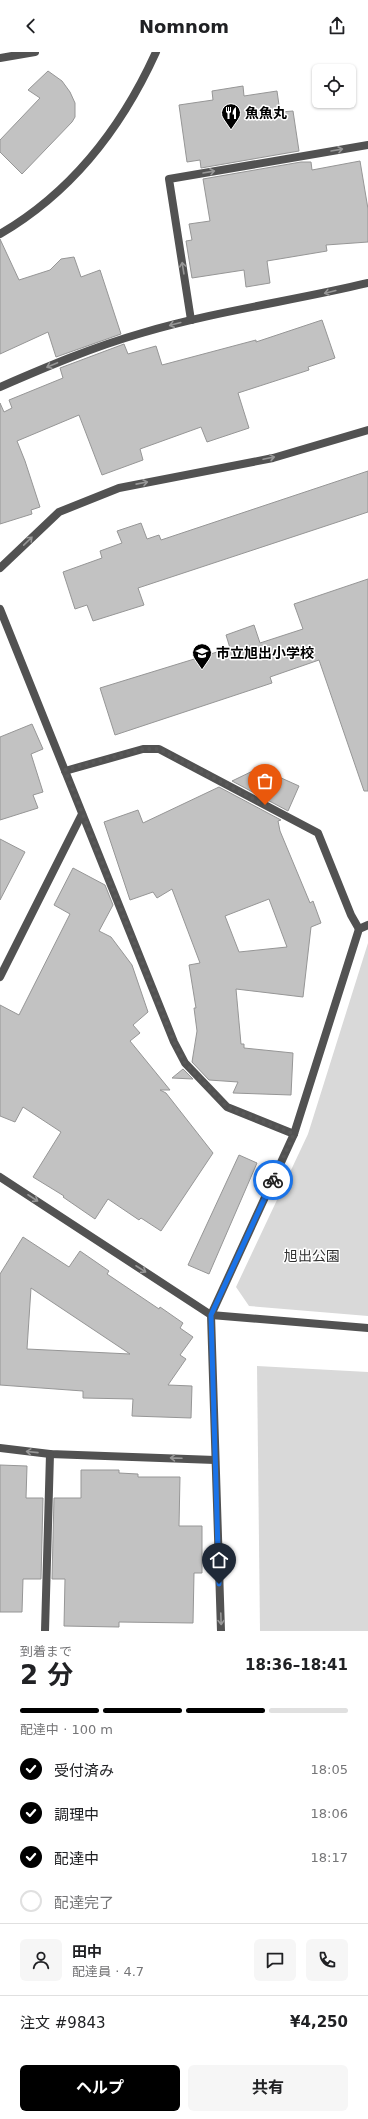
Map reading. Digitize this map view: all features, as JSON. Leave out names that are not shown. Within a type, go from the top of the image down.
[{"type":"street","points":[[0,58],[35,52]]},
{"type":"street","points":[[0,234],[21,221],[51,198],[86,164],[122,117],[140,87],[156,52]]},
{"type":"street","points":[[190,320],[169,178],[368,145]]},
{"type":"street","points":[[0,388],[56,363],[141,333],[190,320],[317,295],[368,283]]},
{"type":"street","points":[[0,568],[59,512],[104,493],[119,488],[273,458],[368,430]]},
{"type":"street","points":[[0,609],[174,1042],[185,1063],[227,1107],[294,1134]]},
{"type":"street","points":[[65,770],[143,749],[159,749],[318,834],[351,915],[359,929],[294,1134],[211,1315],[214,1460],[221,1631]]},
{"type":"street","points":[[0,977],[82,814]]},
{"type":"street","points":[[359,929],[368,925]]},
{"type":"street","points":[[0,1176],[211,1315],[368,1328]]},
{"type":"street","points":[[0,1448],[50,1454],[214,1460]]},
{"type":"street","points":[[45,1631],[50,1454]]},
{"type":"green space","name":"旭出公園","points":[[368,943],[368,1316],[249,1306],[236,1287],[308,1134]]},
{"type":"green space","points":[[257,1366],[368,1372],[368,1631],[260,1631]]},
{"type":"building","points":[[48,71],[62,81],[70,92],[75,103],[75,117],[72,122],[22,174],[0,152],[0,140],[40,98],[28,90]]},
{"type":"building","points":[[243,86],[244,96],[277,91],[280,112],[293,111],[299,151],[201,168],[200,160],[187,162],[179,105],[213,100],[212,91]]},
{"type":"building","points":[[360,161],[368,209],[368,242],[326,245],[327,251],[267,261],[270,283],[246,287],[244,270],[192,278],[186,241],[192,240],[189,224],[210,221],[203,179],[301,162],[311,162],[312,170]]},
{"type":"building","points":[[0,239],[19,280],[50,270],[61,259],[74,257],[81,277],[100,270],[121,334],[56,357],[48,332],[0,354]]},
{"type":"building","points":[[322,320],[335,358],[308,367],[309,370],[238,393],[249,428],[207,442],[201,427],[140,449],[143,460],[102,475],[79,415],[17,441],[40,507],[31,510],[32,514],[0,524],[0,403],[4,412],[12,408],[9,400],[63,378],[60,368],[124,344],[128,354],[156,346],[162,365],[256,340],[256,342]]},
{"type":"building","points":[[368,471],[368,512],[138,588],[144,605],[93,621],[87,605],[75,609],[63,572],[102,558],[100,551],[122,543],[117,531],[141,523],[147,539],[159,535],[161,540]]},
{"type":"building","points":[[368,579],[368,791],[364,791],[319,660],[270,677],[272,683],[115,735],[100,688],[230,648],[226,635],[254,625],[260,643],[303,629],[294,604]]},
{"type":"building","points":[[32,724],[43,749],[31,754],[43,792],[33,795],[38,808],[0,820],[0,737]]},
{"type":"building","points":[[259,768],[299,786],[288,811],[232,781]]},
{"type":"building","points":[[219,787],[281,820],[278,821],[280,831],[310,903],[313,901],[321,923],[311,927],[303,997],[236,989],[241,1044],[244,1044],[244,1048],[293,1053],[291,1095],[233,1093],[238,1082],[209,1080],[192,1062],[197,1031],[194,1008],[196,1008],[189,965],[200,963],[172,889],[157,898],[153,892],[130,900],[104,822],[138,810],[143,823]],"holes":[[[269,899],[287,947],[239,952],[225,916]]]},
{"type":"building","points":[[0,839],[25,852],[0,900]]},
{"type":"building","points":[[73,868],[105,885],[113,905],[99,931],[111,937],[132,965],[148,1012],[133,1025],[140,1033],[130,1041],[170,1090],[160,1090],[166,1093],[213,1153],[161,1231],[141,1218],[139,1220],[108,1199],[95,1219],[63,1197],[64,1196],[33,1177],[61,1132],[23,1107],[15,1122],[0,1116],[0,1005],[19,1015],[70,914],[54,905]]},
{"type":"building","points":[[183,1069],[193,1079],[172,1078]]},
{"type":"building","points":[[239,1155],[257,1163],[209,1274],[188,1265]]},
{"type":"building","points":[[23,1237],[69,1267],[80,1251],[109,1271],[107,1274],[159,1309],[160,1307],[183,1323],[180,1328],[193,1337],[180,1355],[186,1359],[168,1385],[192,1386],[191,1418],[132,1416],[133,1399],[83,1398],[83,1391],[0,1385],[0,1274]],"holes":[[[31,1288],[130,1354],[27,1349]]]},
{"type":"building","points":[[0,1465],[27,1466],[26,1498],[43,1498],[41,1579],[23,1579],[22,1612],[0,1612]]},
{"type":"building","points":[[81,1470],[119,1470],[119,1473],[138,1474],[138,1477],[180,1477],[179,1526],[202,1526],[202,1573],[194,1573],[193,1623],[119,1622],[119,1627],[64,1626],[65,1579],[52,1579],[54,1498],[81,1498]]},
{"type":"way so far","points":[[265,805],[159,749],[143,749],[65,770],[174,1042],[185,1063],[227,1107],[294,1134],[273,1180]]},
{"type":"place","name":"魚魚丸","points":[[231,130]]},
{"type":"place","name":"市立旭出小学校","points":[[202,670]]},
{"type":"route","points":[[219,1584],[214,1460],[211,1315],[273,1180]]}]
